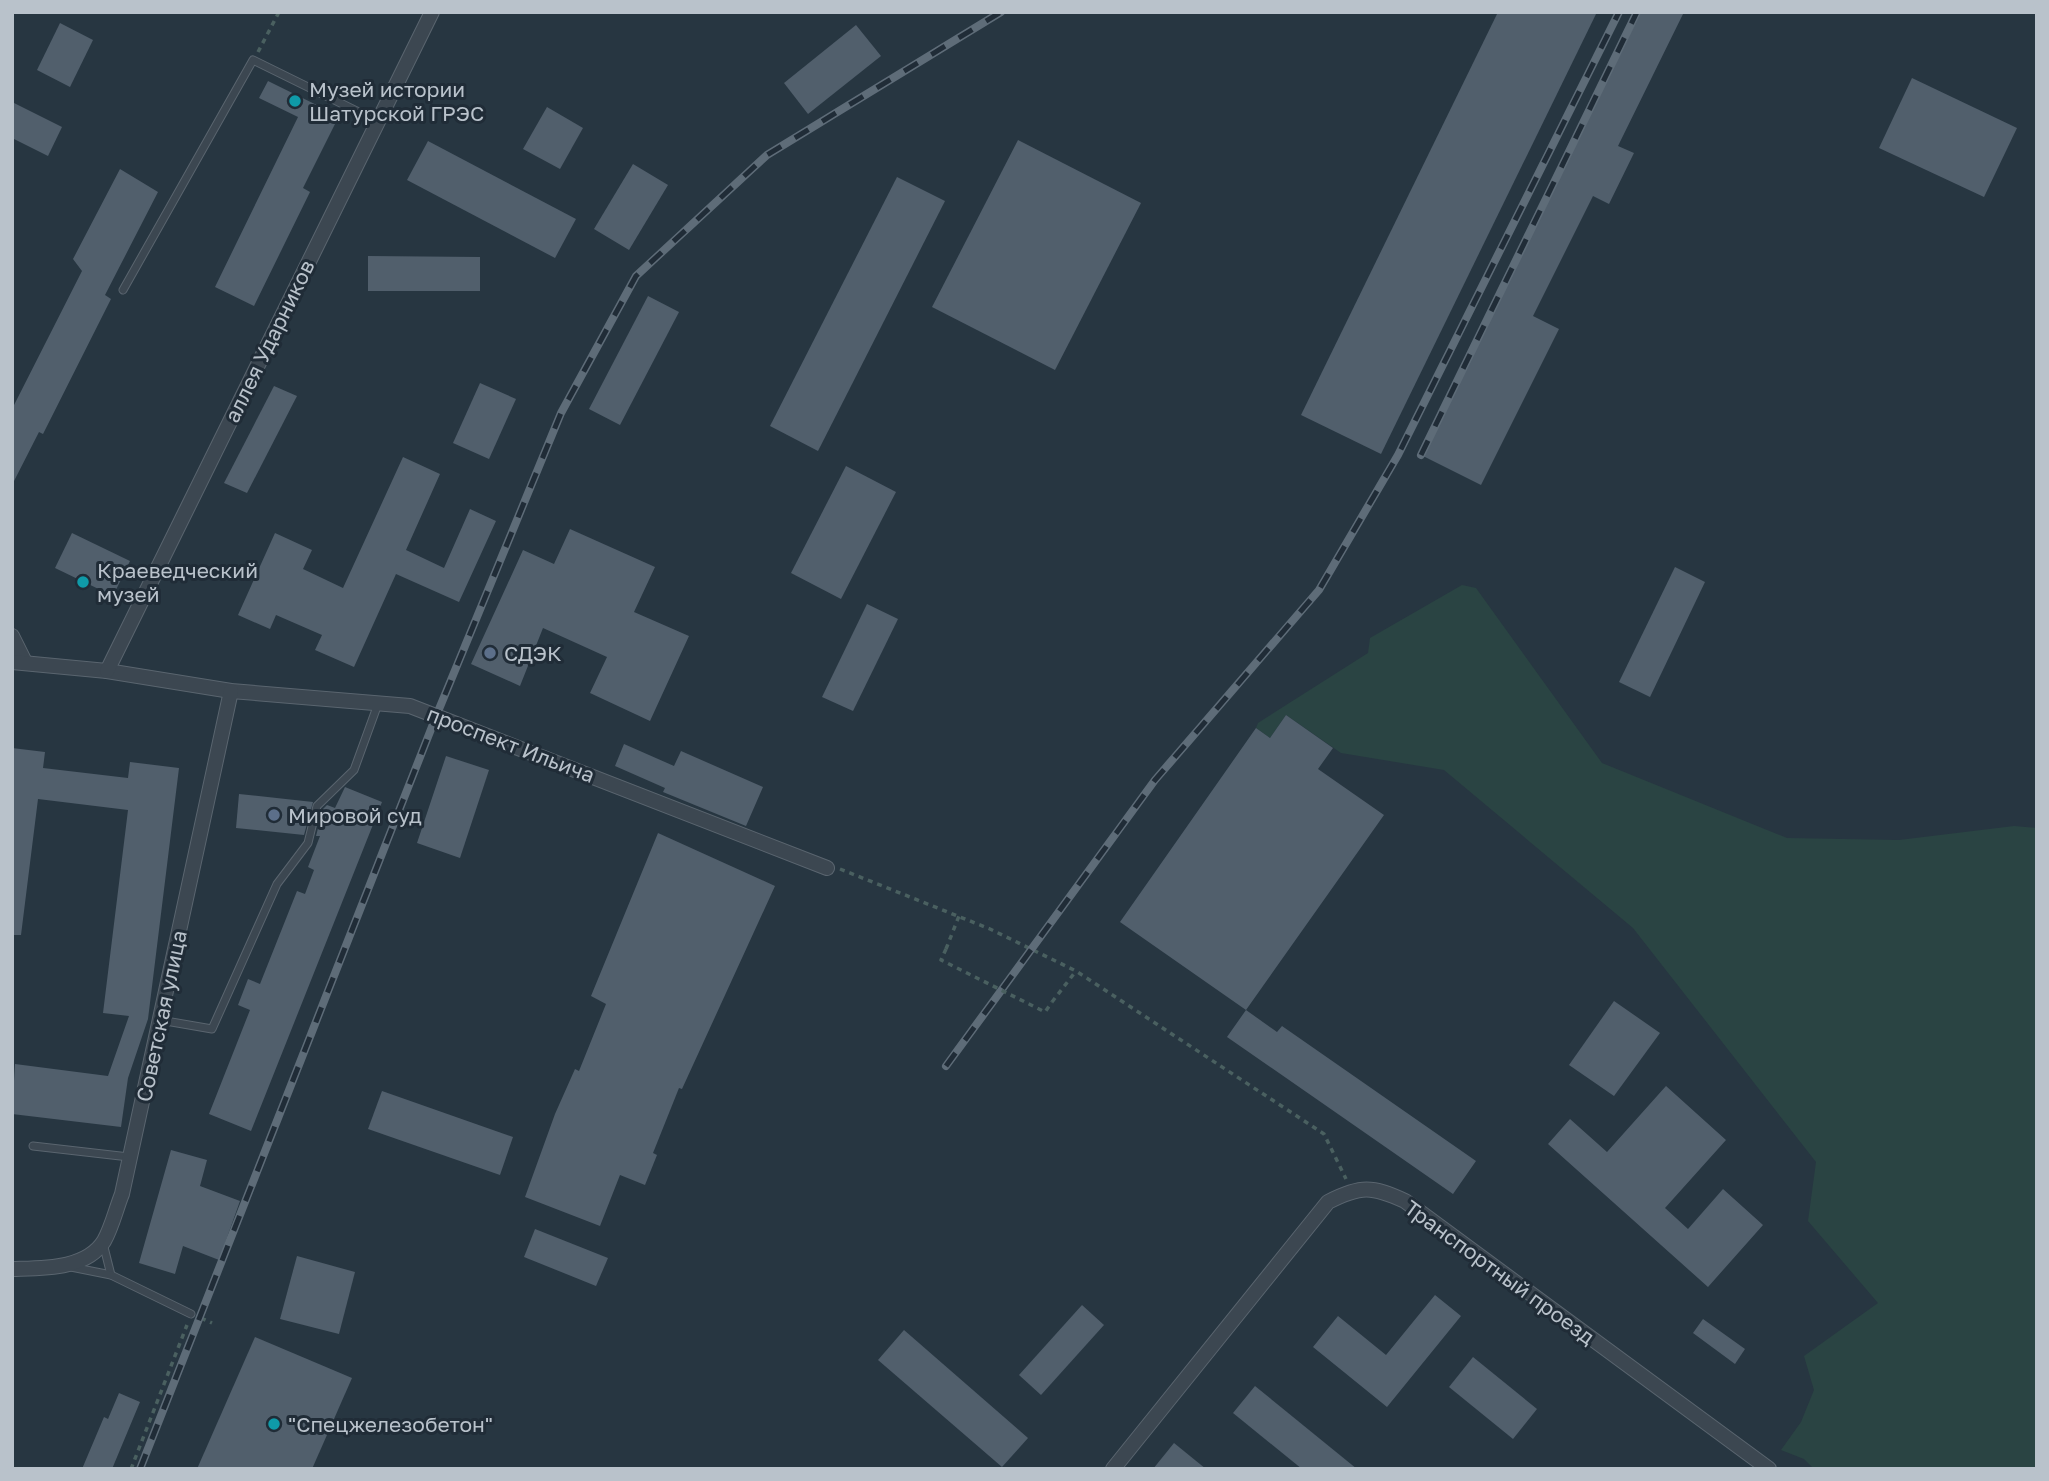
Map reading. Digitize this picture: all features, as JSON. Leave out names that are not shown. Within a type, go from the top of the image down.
[{"type":"street","name":"аллея Ударников","points":[[107,671],[432,12]]},
{"type":"street","points":[[12,636],[18,662]]},
{"type":"street","name":"проспект Ильича","points":[[18,662],[107,671],[231,691],[410,706],[437,714],[827,868]]},
{"type":"street","name":"Советская улица","points":[[103,1242],[122,1194],[231,691]]},
{"type":"street","name":"Транспортный проезд","points":[[1352,1190],[1377,1189],[1405,1201],[1769,1469]]},
{"type":"street","points":[[1113,1469],[1308,1224],[1328,1202],[1352,1190]]},
{"type":"street","points":[[12,1269],[63,1266],[87,1256],[103,1242]]},
{"type":"lane","points":[[123,290],[253,60],[377,121]]},
{"type":"lane","points":[[160,1020],[212,1029],[277,884],[308,844],[317,806],[354,769],[378,703]]},
{"type":"lane","points":[[33,1146],[130,1157]]},
{"type":"lane","points":[[103,1242],[111,1275]]},
{"type":"lane","points":[[63,1266],[111,1275],[191,1314]]},
{"type":"path","points":[[253,60],[279,12]]},
{"type":"path","points":[[827,868],[843,869],[960,916],[1076,971],[1324,1133],[1352,1190]]},
{"type":"path","points":[[960,916],[941,960],[1045,1012],[1076,971]]},
{"type":"path","points":[[131,1469],[191,1314]]},
{"type":"green space","points":[[1462,585],[1476,588],[1602,763],[1787,838],[1899,840],[2014,826],[2037,828],[2037,1469],[1814,1469],[1804,1459],[1781,1450],[1801,1422],[1814,1390],[1804,1356],[1878,1303],[1808,1221],[1816,1162],[1633,928],[1444,770],[1341,753],[1286,715],[1270,738],[1256,728],[1258,723],[1368,653],[1370,638]]},
{"type":"building","points":[[1498,12],[1597,12],[1381,454],[1301,415]]},
{"type":"building","points":[[1641,12],[1684,12],[1618,146],[1634,153],[1609,204],[1593,196],[1533,316],[1559,329],[1481,485],[1421,455]]},
{"type":"building","points":[[60,23],[93,40],[70,87],[37,70]]},
{"type":"building","points":[[856,25],[881,56],[808,114],[784,83]]},
{"type":"building","points":[[1912,78],[2017,128],[1984,197],[1879,148]]},
{"type":"building","points":[[268,81],[339,116],[303,188],[310,192],[254,306],[215,287],[298,117],[259,98]]},
{"type":"building","points":[[12,102],[62,127],[48,156],[12,138]]},
{"type":"building","points":[[547,107],[583,128],[560,169],[523,149]]},
{"type":"building","points":[[1018,140],[1141,203],[1055,370],[932,307]]},
{"type":"building","points":[[428,141],[576,219],[555,258],[407,180]]},
{"type":"building","points":[[633,164],[668,185],[629,250],[594,229]]},
{"type":"building","points":[[120,169],[158,192],[105,295],[111,299],[43,434],[39,432],[12,485],[12,409],[82,271],[73,259]]},
{"type":"building","points":[[897,177],[945,201],[818,451],[770,426]]},
{"type":"building","points":[[368,256],[480,257],[480,291],[368,291]]},
{"type":"building","points":[[648,296],[679,312],[620,425],[589,409]]},
{"type":"building","points":[[480,383],[516,399],[489,459],[453,443]]},
{"type":"building","points":[[274,386],[297,396],[247,493],[224,483]]},
{"type":"building","points":[[403,457],[440,474],[406,550],[444,568],[470,509],[496,521],[459,602],[396,574],[354,667],[315,650],[322,635],[276,615],[270,629],[238,615],[275,533],[312,550],[303,569],[343,588]]},
{"type":"building","points":[[846,466],[896,492],[841,599],[791,573]]},
{"type":"building","points":[[570,529],[655,567],[634,612],[689,636],[650,721],[590,693],[607,657],[543,628],[520,686],[471,664],[523,550],[554,564]]},
{"type":"building","points":[[72,533],[130,561],[113,596],[55,568]]},
{"type":"building","points":[[1675,567],[1705,582],[1650,697],[1619,682]]},
{"type":"building","points":[[867,604],[898,619],[853,711],[822,697]]},
{"type":"building","points":[[1286,715],[1333,748],[1318,769],[1384,815],[1246,1010],[1120,922],[1256,728],[1270,738]]},
{"type":"building","points":[[624,744],[674,766],[681,751],[763,787],[746,826],[663,792],[665,788],[615,766]]},
{"type":"building","points":[[12,748],[45,752],[43,768],[128,778],[130,762],[179,768],[148,1019],[128,1078],[121,1127],[12,1114],[15,1064],[108,1076],[129,1016],[103,1013],[128,810],[38,799],[21,935],[12,935]]},
{"type":"building","points":[[446,756],[489,770],[460,858],[417,843]]},
{"type":"building","points":[[345,787],[382,802],[251,1131],[209,1114],[250,1010],[238,1005],[248,979],[260,984],[297,891],[305,894],[314,870],[308,867],[320,836],[316,836],[323,809],[327,805],[335,808]]},
{"type":"building","name":"Мировой суд","points":[[239,794],[313,802],[304,835],[236,828]]},
{"type":"building","points":[[658,833],[775,886],[682,1089],[679,1088],[653,1153],[657,1155],[645,1185],[620,1175],[600,1226],[525,1197],[555,1114],[575,1069],[579,1071],[606,1004],[591,996]]},
{"type":"building","points":[[1614,1001],[1660,1033],[1614,1096],[1569,1065]]},
{"type":"building","points":[[1246,1010],[1277,1032],[1282,1026],[1476,1161],[1453,1194],[1227,1037]]},
{"type":"building","points":[[1666,1086],[1726,1140],[1665,1208],[1688,1229],[1723,1189],[1763,1225],[1708,1287],[1548,1144],[1570,1119],[1607,1152]]},
{"type":"building","points":[[382,1091],[513,1137],[500,1175],[368,1129]]},
{"type":"building","points":[[171,1150],[207,1160],[200,1186],[240,1201],[219,1260],[183,1246],[175,1274],[139,1263]]},
{"type":"building","points":[[535,1229],[608,1258],[596,1286],[524,1257]]},
{"type":"building","points":[[297,1256],[355,1272],[339,1334],[280,1319]]},
{"type":"building","points":[[1435,1295],[1461,1316],[1387,1407],[1313,1347],[1338,1316],[1386,1355]]},
{"type":"building","points":[[1082,1305],[1104,1325],[1041,1395],[1019,1375]]},
{"type":"building","points":[[1703,1319],[1745,1349],[1735,1364],[1693,1333]]},
{"type":"building","points":[[904,1330],[1028,1438],[1002,1467],[878,1360]]},
{"type":"building","name":"\"Спецжелезобетон\"","points":[[255,1337],[352,1378],[312,1469],[197,1469]]},
{"type":"building","points":[[1473,1357],[1537,1409],[1513,1439],[1449,1387]]},
{"type":"building","points":[[1255,1386],[1357,1469],[1302,1469],[1233,1413]]},
{"type":"building","points":[[119,1393],[140,1402],[112,1469],[82,1469],[104,1417],[108,1419]]},
{"type":"building","points":[[1174,1443],[1206,1469],[1153,1469]]},
{"type":"railway","points":[[140,1469],[437,714],[561,413],[636,276],[767,155],[1001,12]]},
{"type":"railway","points":[[946,1066],[1155,780],[1319,590],[1398,455],[1619,12]]},
{"type":"railway","points":[[1421,455],[1637,12]]},
{"type":"place","name":"Музей истории Шатурской ГРЭС","points":[[295,101]]},
{"type":"place","name":"Краеведческий музей","points":[[83,582]]},
{"type":"place","name":"СДЭК","points":[[490,653]]},
{"type":"place","name":"Мировой суд","points":[[274,815]]},
{"type":"place","name":"\"Спецжелезобетон\"","points":[[274,1424]]}]
